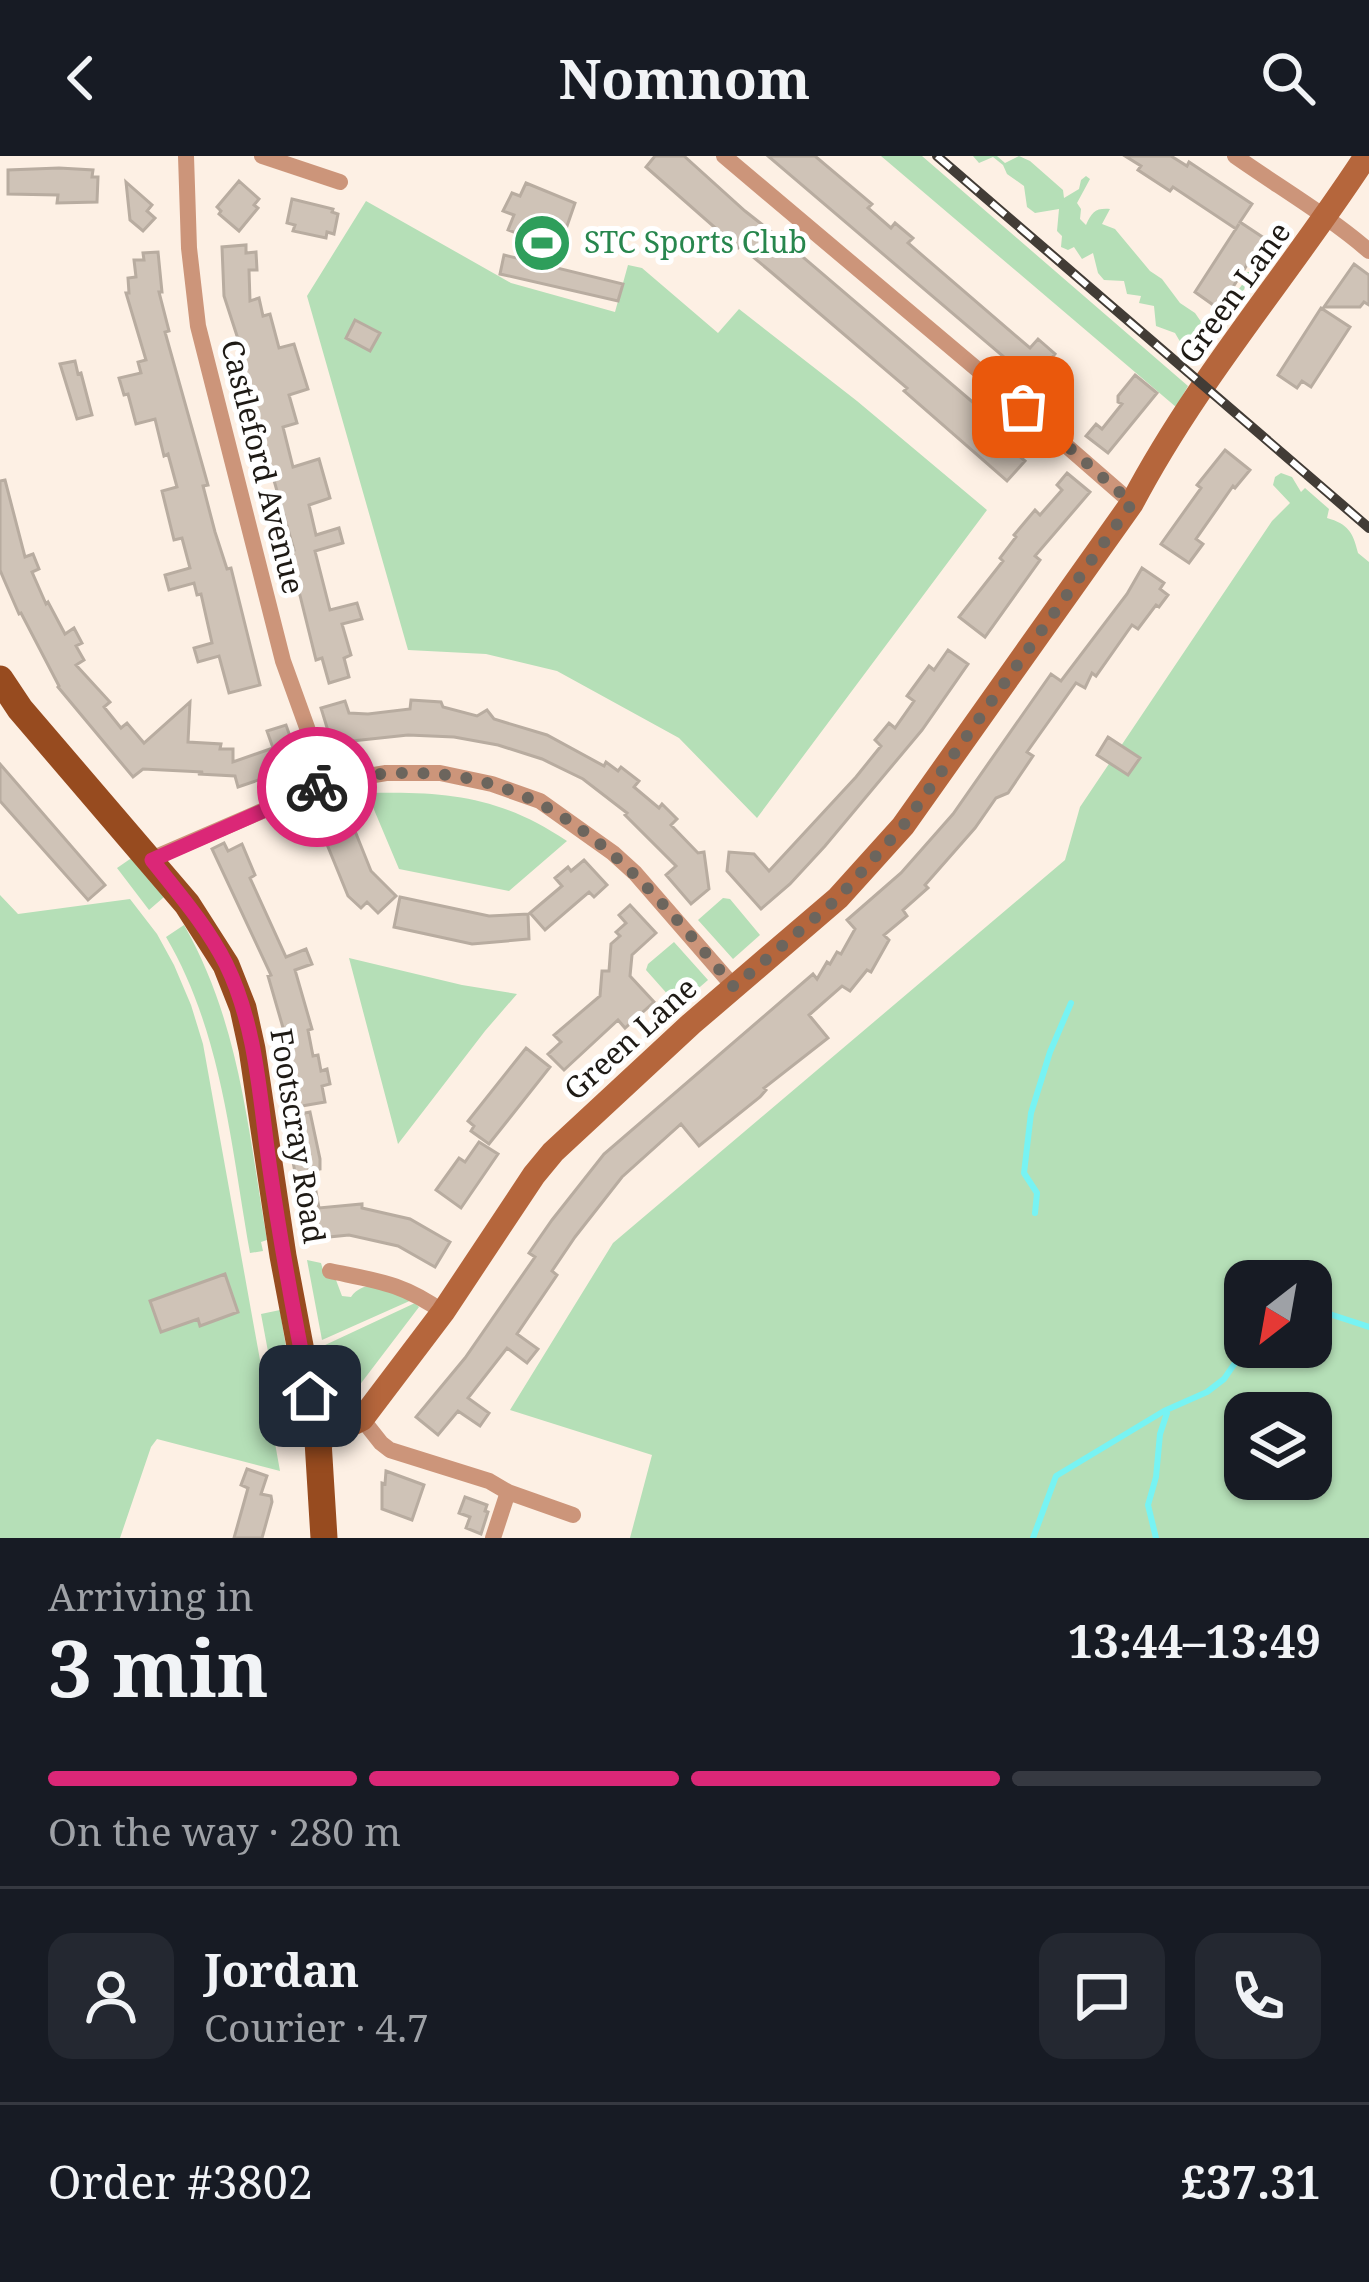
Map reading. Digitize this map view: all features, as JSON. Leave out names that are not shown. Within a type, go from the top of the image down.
[{"type":"main road","name":"Green Lane","points":[[318,1441],[362,1419],[443,1312],[553,1152],[838,898],[903,826],[1132,503],[1228,350],[1366,156]]},
{"type":"main road","name":"Footscray Road","points":[[0,679],[20,709],[152,860],[210,937],[243,1008],[318,1441],[324,1538]]},
{"type":"street","name":"Castleford Avenue","points":[[186,156],[194,308],[283,661],[327,783]]},
{"type":"street","points":[[262,156],[340,182]]},
{"type":"street","points":[[724,156],[1132,503]]},
{"type":"street","points":[[1235,156],[1369,251]]},
{"type":"street","points":[[152,860],[327,783],[386,773],[440,773],[492,784],[540,801],[635,872],[734,987]]},
{"type":"street","points":[[330,1271],[410,1290],[443,1312]]},
{"type":"street","points":[[362,1419],[390,1450],[489,1481],[573,1515]]},
{"type":"street","points":[[493,1538],[508,1492]]},
{"type":"green space","points":[[881,156],[922,156],[1188,386],[1176,407]]},
{"type":"green space","points":[[973,156],[997,156],[1005,163],[1019,156],[1030,161],[1063,190],[1064,198],[1079,189],[1086,176],[1090,179],[1077,203],[1080,219],[1086,225],[1095,212],[1110,209],[1102,224],[1115,229],[1204,326],[1211,326],[1216,314],[1230,307],[1245,272],[1254,272],[1252,265],[1261,266],[1214,340],[1192,348],[1182,345],[1175,333],[1156,326],[1154,306],[1139,303],[1141,296],[1127,294],[1124,281],[1104,280],[1093,253],[1082,259],[1074,247],[1061,247],[1059,209],[1035,213],[1027,207],[1024,186],[1003,165],[993,157],[979,163]]},
{"type":"green space","points":[[366,201],[511,283],[615,312],[628,265],[642,268],[718,333],[739,309],[987,510],[757,818],[679,738],[557,671],[486,654],[408,650],[307,296]]},
{"type":"green space","points":[[1281,473],[1292,477],[1301,492],[1305,488],[1329,509],[1327,518],[1348,530],[1358,553],[1369,562],[1369,1538],[630,1538],[652,1455],[510,1410],[613,1243],[1065,860],[1080,807],[1272,521],[1290,503],[1273,485]]},
{"type":"green space","points":[[367,793],[472,799],[519,814],[567,841],[509,891],[399,869]]},
{"type":"green space","points":[[133,857],[164,897],[149,910],[117,868]]},
{"type":"green space","points":[[0,895],[18,914],[130,899],[174,965],[203,1044],[280,1471],[157,1439],[120,1538],[0,1538]]},
{"type":"green space","points":[[723,898],[730,899],[760,935],[733,959],[698,920]]},
{"type":"green space","points":[[184,925],[203,962],[230,1039],[267,1240],[261,1242],[263,1251],[250,1253],[212,1051],[185,973],[166,937]]},
{"type":"green space","points":[[674,942],[708,980],[678,1006],[646,970]]},
{"type":"green space","points":[[349,958],[517,994],[398,1144]]},
{"type":"green space","points":[[307,1260],[321,1263],[325,1277],[336,1280],[342,1296],[351,1297],[372,1286],[414,1299],[322,1340]]},
{"type":"green space","points":[[415,1303],[419,1307],[349,1399],[335,1399],[323,1346]]},
{"type":"green space","points":[[280,1310],[299,1428],[284,1437],[261,1314]]},
{"type":"building","points":[[655,156],[684,156],[1010,434],[1003,442],[1025,461],[1007,481],[904,391],[907,388],[646,167]]},
{"type":"building","points":[[768,156],[815,156],[872,204],[868,208],[891,228],[895,223],[913,238],[908,243],[1030,348],[1038,339],[1055,354],[1032,381]]},
{"type":"building","points":[[1125,156],[1171,156],[1187,166],[1189,162],[1252,204],[1240,222],[1264,238],[1219,309],[1195,292],[1236,229],[1138,170],[1141,166]]},
{"type":"building","points":[[8,170],[93,170],[92,177],[98,177],[97,202],[57,203],[58,195],[8,194]]},
{"type":"building","points":[[239,181],[259,199],[254,205],[258,208],[239,231],[217,207]]},
{"type":"building","points":[[126,182],[152,205],[147,211],[155,218],[143,231],[130,220]]},
{"type":"building","points":[[526,183],[575,203],[559,249],[508,230],[514,215],[503,211],[512,193],[520,196]]},
{"type":"building","points":[[292,199],[333,209],[338,214],[334,234],[327,232],[326,238],[293,231],[295,225],[287,223]]},
{"type":"building","points":[[246,245],[246,253],[256,252],[257,270],[249,270],[250,301],[259,298],[263,316],[270,314],[279,348],[294,344],[308,389],[289,395],[297,423],[283,427],[293,467],[319,459],[330,498],[309,505],[316,535],[339,528],[343,543],[315,551],[330,610],[357,603],[362,619],[342,624],[351,655],[344,658],[349,677],[329,683],[322,658],[316,660],[289,551],[294,550],[268,471],[224,296],[222,247]]},
{"type":"building","points":[[158,252],[159,292],[169,331],[165,332],[208,485],[203,486],[215,532],[227,569],[231,568],[260,685],[229,693],[219,656],[198,662],[194,648],[212,643],[201,594],[197,595],[194,583],[169,590],[165,575],[190,568],[182,538],[174,540],[162,491],[177,487],[155,419],[136,424],[119,378],[141,373],[138,362],[146,360],[126,293],[128,278],[136,277],[134,260],[144,260],[143,253]]},
{"type":"building","points":[[504,255],[623,284],[618,301],[500,274]]},
{"type":"building","points":[[1354,264],[1369,275],[1369,305],[1324,307]]},
{"type":"building","points":[[1321,308],[1350,327],[1311,387],[1302,381],[1297,388],[1278,375]]},
{"type":"building","points":[[355,320],[380,333],[370,351],[346,338]]},
{"type":"building","points":[[75,361],[92,415],[77,419],[60,364]]},
{"type":"building","points":[[1135,375],[1157,393],[1108,453],[1086,436],[1096,424],[1102,429],[1122,404],[1118,396]]},
{"type":"building","points":[[1225,450],[1250,470],[1196,539],[1203,544],[1189,563],[1161,544]]},
{"type":"building","points":[[1067,473],[1090,492],[1035,556],[1040,560],[985,637],[959,617],[1003,561],[1000,558],[1014,535],[1035,510],[1040,515],[1062,490],[1057,485]]},
{"type":"building","points":[[5,480],[25,557],[33,554],[39,569],[32,572],[46,604],[65,634],[74,628],[84,660],[76,665],[110,702],[104,707],[121,728],[127,723],[144,743],[190,702],[188,742],[233,749],[233,762],[273,748],[267,731],[286,725],[296,767],[238,787],[235,776],[198,774],[203,772],[143,769],[133,777],[58,687],[5,582],[0,570],[0,481]]},
{"type":"building","points":[[1142,568],[1164,583],[1160,589],[1168,595],[1138,629],[1132,625],[1085,688],[1076,683],[1027,752],[1033,756],[1008,793],[996,798],[925,885],[928,888],[903,910],[907,916],[884,935],[889,940],[871,972],[867,970],[850,991],[842,986],[809,1015],[828,1038],[699,1146],[681,1124],[622,1177],[552,1271],[557,1275],[517,1334],[538,1349],[527,1363],[507,1348],[468,1398],[489,1413],[480,1426],[458,1411],[438,1435],[416,1417],[465,1358],[535,1257],[529,1253],[604,1154],[813,974],[817,979],[837,952],[841,954],[855,929],[847,920],[901,873],[953,814],[1051,674],[1061,681]]},
{"type":"building","points":[[948,650],[968,664],[922,730],[825,846],[761,909],[727,871],[729,852],[754,854],[769,871],[856,777],[881,746],[875,740],[889,723],[895,728],[914,701],[907,696]]},
{"type":"building","points":[[411,700],[441,702],[443,707],[477,716],[487,710],[494,719],[547,735],[604,766],[606,762],[618,771],[621,767],[639,781],[634,787],[677,819],[671,825],[698,853],[704,852],[709,889],[691,904],[666,875],[676,866],[627,813],[583,779],[542,759],[454,737],[408,735],[333,747],[321,708],[345,701],[349,713],[368,714],[410,709]]},
{"type":"building","points":[[1108,737],[1140,758],[1128,775],[1097,755]]},
{"type":"building","points":[[0,764],[105,885],[88,900],[0,801]]},
{"type":"building","points":[[343,801],[371,871],[396,896],[378,913],[367,902],[361,908],[348,896],[322,832],[330,829],[321,808]]},
{"type":"building","points":[[224,843],[228,851],[242,844],[255,875],[250,878],[286,957],[306,949],[312,964],[295,970],[312,1029],[308,1030],[313,1056],[318,1055],[321,1071],[327,1069],[330,1084],[322,1086],[325,1102],[296,1107],[288,1045],[271,975],[212,849]]},
{"type":"building","points":[[584,860],[607,885],[594,897],[589,892],[545,930],[530,913],[562,886],[555,878]]},
{"type":"building","points":[[400,897],[489,916],[528,914],[529,939],[472,944],[394,927]]},
{"type":"building","points":[[630,905],[656,933],[632,955],[630,976],[654,1002],[625,1028],[618,1020],[564,1070],[548,1054],[561,1042],[554,1035],[600,996],[602,971],[609,971],[611,944],[626,923],[619,915]]},
{"type":"building","points":[[526,1048],[550,1067],[489,1144],[471,1131],[474,1126],[468,1121]]},
{"type":"building","points":[[310,1112],[320,1159],[320,1169],[312,1170],[319,1208],[362,1204],[362,1208],[410,1219],[450,1242],[435,1267],[398,1246],[349,1235],[308,1239],[304,1191],[299,1192],[284,1117]]},
{"type":"building","points":[[479,1142],[498,1154],[461,1208],[436,1190],[459,1158],[465,1162]]},
{"type":"building","points":[[225,1274],[238,1312],[200,1326],[198,1319],[161,1332],[150,1301]]},
{"type":"building","points":[[247,1469],[267,1476],[261,1494],[271,1496],[272,1502],[262,1538],[234,1538],[248,1488],[241,1485]]},
{"type":"building","points":[[386,1471],[424,1485],[412,1520],[382,1509]]},
{"type":"building","points":[[465,1497],[487,1505],[481,1534],[466,1528],[470,1517],[459,1513]]},
{"type":"waterway","points":[[1035,1213],[1037,1193],[1024,1173],[1031,1113],[1071,1003]]},
{"type":"waterway","points":[[1332,1315],[1369,1327]]},
{"type":"waterway","points":[[1033,1538],[1056,1476],[1164,1411],[1207,1392],[1232,1368]]},
{"type":"waterway","points":[[1156,1538],[1148,1505],[1167,1413]]},
{"type":"railway","points":[[937,156],[1369,528]]},
{"type":"way so far","points":[[317,787],[358,776],[440,773],[540,801],[635,872],[734,987],[838,898],[903,826],[1132,503],[1023,407]]},
{"type":"place","name":"STC Sports Club","points":[[542,243]]},
{"type":"route","points":[[310,1396],[243,1008],[210,937],[152,860],[317,787]]}]
